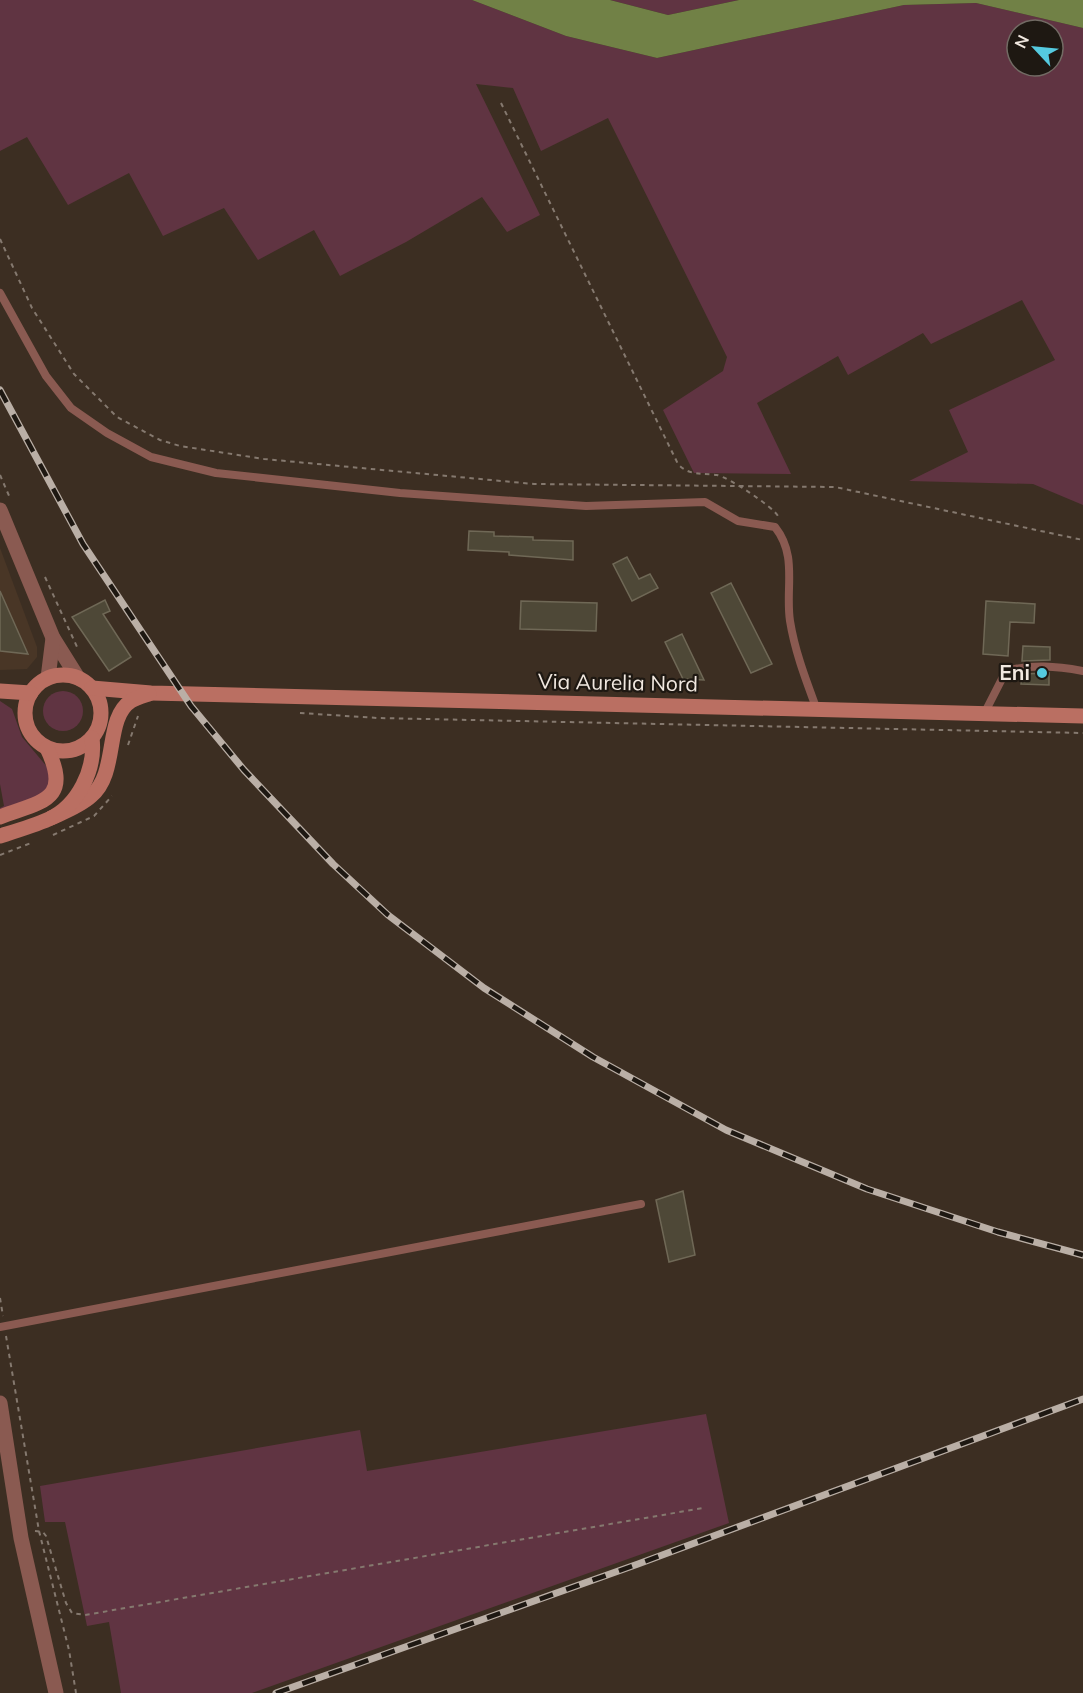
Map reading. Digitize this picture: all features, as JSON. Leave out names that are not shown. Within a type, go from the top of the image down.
[{"type":"main road","points":[[0,817],[41,802],[50,795],[58,782],[55,765],[46,748],[36,740],[27,724],[26,705],[31,693],[48,678],[58,675],[78,678],[92,688],[98,697],[101,718],[92,738],[93,762],[83,787],[51,818]]},
{"type":"main road","name":"Via Aurelia Nord","points":[[92,688],[152,693],[1083,716]]},
{"type":"main road","points":[[0,691],[31,693]]},
{"type":"main road","points":[[0,836],[51,818],[79,805],[96,791],[105,776],[116,726],[124,707],[132,700],[152,693]]},
{"type":"main road","points":[[46,748],[71,751],[92,738]]},
{"type":"street","points":[[7,507],[53,638],[78,678]]},
{"type":"street","points":[[48,678],[53,638]]},
{"type":"street","points":[[0,1403],[21,1534],[57,1693]]},
{"type":"lane","points":[[0,293],[46,376],[71,408],[107,433],[152,457],[216,473],[400,493],[586,506],[705,502],[738,521],[776,527],[783,537],[789,554],[789,619],[799,660],[817,710]]},
{"type":"lane","points":[[984,714],[1006,670],[1027,665],[1083,671]]},
{"type":"lane","points":[[2,1326],[641,1204]]},
{"type":"path","points":[[501,103],[678,464],[684,471],[718,476],[772,507],[780,519],[776,527]]},
{"type":"path","points":[[0,239],[33,308],[74,374],[117,417],[160,440],[180,446],[264,459],[534,484],[835,487],[1083,540]]},
{"type":"path","points":[[0,476],[7,507]]},
{"type":"path","points":[[44,575],[81,653]]},
{"type":"path","points":[[296,713],[378,718],[1083,733]]},
{"type":"path","points":[[127,750],[139,715]]},
{"type":"path","points":[[50,836],[94,816],[107,804],[115,791]]},
{"type":"path","points":[[0,855],[40,840]]},
{"type":"path","points":[[0,1298],[2,1326],[39,1531],[69,1650],[76,1693]]},
{"type":"path","points":[[21,1534],[39,1531],[46,1536],[66,1603],[72,1613],[86,1615],[703,1508]]},
{"type":"shaded area","points":[[0,0],[472,0],[566,36],[657,58],[904,5],[976,3],[1040,18],[1005,18],[1005,78],[1065,78],[1065,24],[1083,28],[1083,505],[1033,484],[909,481],[968,452],[949,410],[1055,360],[1022,300],[931,344],[923,333],[848,375],[838,356],[757,403],[791,474],[694,473],[663,410],[723,371],[727,357],[608,118],[541,151],[513,88],[476,84],[540,215],[507,232],[482,197],[406,242],[340,276],[314,230],[258,260],[224,208],[163,236],[129,173],[68,205],[27,137],[0,151]]},
{"type":"shaded area","points":[[472,0],[610,0],[668,15],[739,0],[1083,0],[1083,28],[1065,24],[1065,18],[1040,18],[976,3],[904,5],[657,58],[566,36]]},
{"type":"shaded area","points":[[610,0],[739,0],[668,15]]},
{"type":"shaded area","points":[[0,548],[37,647],[37,657],[27,669],[0,670]]},
{"type":"shaded area","points":[[63,691],[71,692],[77,697],[82,703],[82,719],[77,725],[71,730],[63,731],[55,730],[49,725],[44,719],[43,711],[44,703],[49,697],[55,692]]},
{"type":"shaded area","points":[[0,701],[12,709],[22,737],[48,768],[50,780],[45,793],[0,812],[0,808],[4,806],[0,784]]},
{"type":"shaded area","points":[[706,1414],[729,1523],[252,1693],[121,1693],[109,1622],[87,1626],[65,1522],[45,1522],[40,1486],[360,1430],[367,1471]]},
{"type":"building","points":[[469,531],[494,532],[494,536],[533,537],[533,540],[573,541],[573,560],[509,555],[509,552],[468,550]]},
{"type":"building","points":[[627,557],[639,579],[650,574],[658,588],[632,601],[613,564]]},
{"type":"building","points":[[731,583],[772,664],[751,673],[711,593]]},
{"type":"building","points":[[0,591],[28,654],[0,651]]},
{"type":"building","points":[[105,600],[110,611],[103,614],[131,657],[109,671],[72,617]]},
{"type":"building","points":[[521,601],[597,603],[596,631],[520,629]]},
{"type":"building","points":[[986,601],[1035,604],[1034,623],[1010,622],[1008,656],[983,654]]},
{"type":"building","points":[[682,634],[704,680],[683,679],[665,642]]},
{"type":"building","points":[[1023,646],[1050,647],[1050,660],[1022,661]]},
{"type":"building","points":[[1049,673],[1049,685],[1021,684],[1022,674]]},
{"type":"building","points":[[683,1191],[695,1255],[669,1262],[656,1200]]},
{"type":"railway","points":[[0,390],[83,544],[191,706],[244,770],[333,864],[388,915],[484,988],[593,1057],[726,1130],[867,1189],[998,1232],[1083,1255]]},
{"type":"railway","points":[[276,1693],[638,1564],[1083,1399]]},
{"type":"place","name":"Eni","points":[[1042,673]]}]
